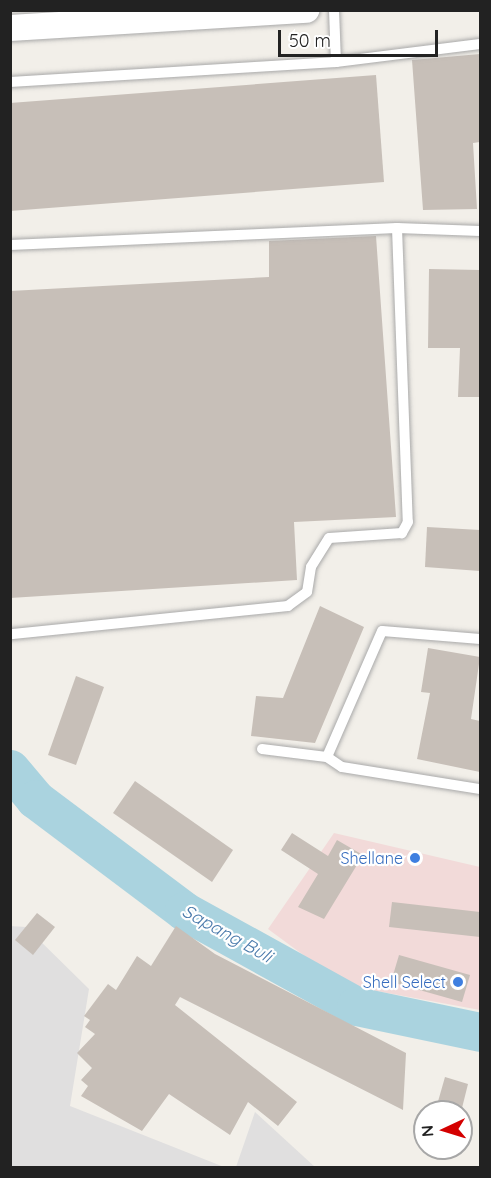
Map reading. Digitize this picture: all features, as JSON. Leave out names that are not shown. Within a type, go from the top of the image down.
[{"type":"street","points":[[10,28],[306,10]]},
{"type":"lane","points":[[334,10],[336,62]]},
{"type":"lane","points":[[10,82],[336,62],[480,44]]},
{"type":"lane","points":[[10,634],[288,606],[307,592],[311,567],[329,538],[402,533],[408,522],[397,228]]},
{"type":"lane","points":[[10,245],[397,228],[480,231]]},
{"type":"lane","points":[[327,757],[382,632],[480,639]]},
{"type":"lane","points":[[262,749],[327,757],[342,767],[480,789]]},
{"type":"shaded area","points":[[334,833],[480,867],[480,1010],[344,985],[268,929]]},
{"type":"shaded area","points":[[10,926],[26,927],[89,989],[70,1106],[224,1167],[11,1167]]},
{"type":"shaded area","points":[[255,1112],[315,1167],[236,1167]]},
{"type":"building","points":[[480,54],[480,142],[473,143],[477,209],[423,210],[412,60]]},
{"type":"building","points":[[376,75],[384,182],[10,211],[10,103]]},
{"type":"building","points":[[376,236],[396,517],[294,522],[297,580],[10,598],[10,291],[269,277],[269,241]]},
{"type":"building","points":[[429,269],[480,270],[480,397],[458,397],[460,348],[428,348]]},
{"type":"building","points":[[427,527],[480,530],[480,571],[425,567]]},
{"type":"building","points":[[320,606],[364,627],[315,743],[251,736],[256,696],[283,698]]},
{"type":"building","points":[[428,648],[480,657],[471,719],[480,721],[480,772],[417,759],[430,693],[421,692]]},
{"type":"building","points":[[76,676],[104,687],[76,765],[48,755]]},
{"type":"building","points":[[135,781],[233,850],[212,882],[113,813]]},
{"type":"building","points":[[292,833],[328,856],[337,840],[363,855],[324,919],[298,907],[318,874],[281,850]]},
{"type":"building","points":[[392,902],[480,912],[480,937],[389,927]]},
{"type":"building","points":[[37,913],[55,927],[33,955],[15,940]]},
{"type":"building","points":[[176,926],[215,954],[406,1053],[403,1110],[180,997],[175,1005],[297,1102],[278,1126],[248,1102],[230,1135],[169,1094],[142,1131],[81,1096],[88,1086],[81,1080],[92,1068],[77,1053],[95,1034],[85,1027],[90,1020],[84,1016],[108,984],[116,990],[137,956],[151,966]]},
{"type":"building","points":[[399,955],[470,975],[462,1002],[391,982]]},
{"type":"building","points":[[445,1077],[468,1084],[464,1100],[438,1100]]},
{"type":"waterway","name":"Sapang Buli","points":[[10,769],[35,799],[184,911],[356,1006],[480,1032]]},
{"type":"place","name":"Shellane","points":[[415,858]]},
{"type":"place","name":"Shell Select","points":[[458,982]]}]
